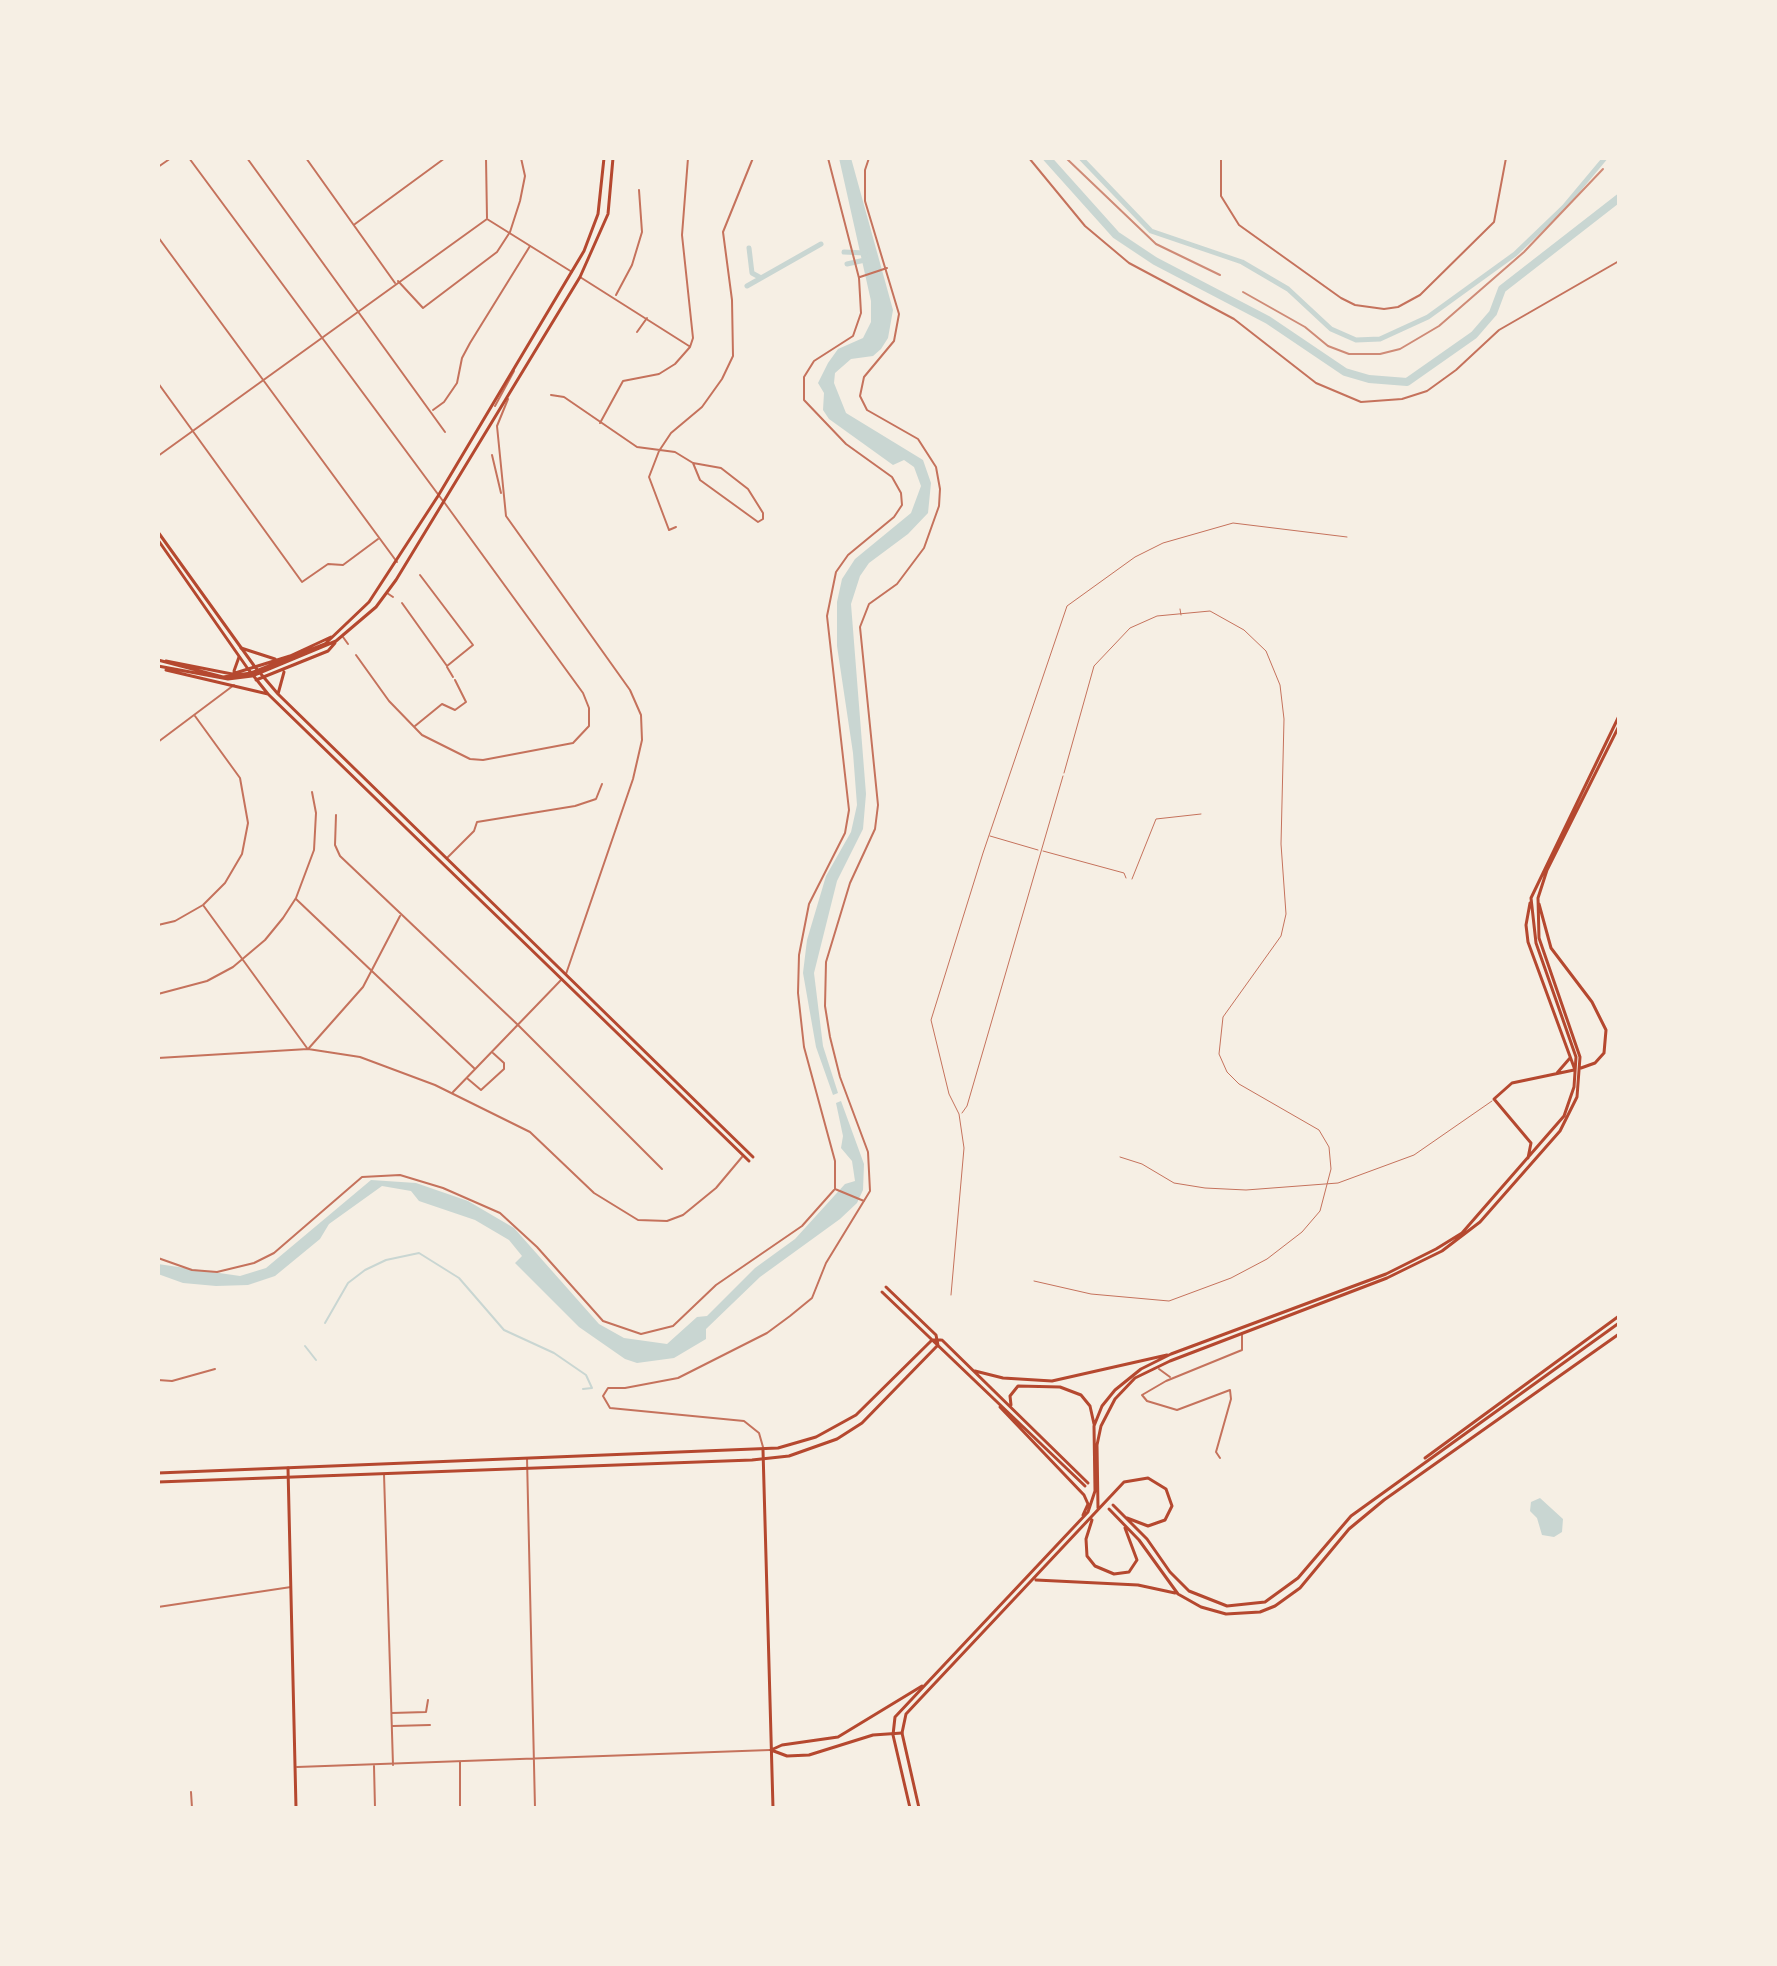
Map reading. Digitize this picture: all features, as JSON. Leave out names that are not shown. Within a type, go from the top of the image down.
[{"type":"main road","points":[[159,666],[228,679],[260,672],[326,645],[371,599],[438,496],[573,272],[598,214],[604,158]]},
{"type":"main road","points":[[256,680],[260,672],[279,659],[343,637],[386,593],[406,564],[580,277],[608,214],[613,158]]},
{"type":"main road","points":[[158,532],[278,694],[753,1157]]},
{"type":"main road","points":[[158,540],[268,694],[749,1161]]},
{"type":"main road","points":[[278,694],[280,675],[328,651],[335,638]]},
{"type":"main road","points":[[241,648],[279,659]]},
{"type":"main road","points":[[234,685],[232,674],[239,657]]},
{"type":"main road","points":[[279,659],[279,668],[285,671]]},
{"type":"main road","points":[[158,660],[232,674],[248,669],[285,671]]},
{"type":"main road","points":[[158,660],[174,668]]},
{"type":"main road","points":[[159,666],[268,694]]},
{"type":"main road","points":[[1573,1070],[1528,942],[1526,925],[1544,865],[1619,716]]},
{"type":"main road","points":[[1098,1508],[1098,1437],[1115,1399],[1148,1370],[1387,1278],[1442,1251],[1480,1222],[1560,1131],[1577,1097],[1580,1057],[1539,938],[1538,898],[1547,870],[1619,726]]},
{"type":"main road","points":[[349,772],[353,767]]},
{"type":"main road","points":[[475,894],[480,889]]},
{"type":"main road","points":[[1527,1161],[1531,1143],[1494,1099],[1512,1083],[1585,1067],[1604,1053],[1606,1030],[1592,1002],[1551,948],[1538,898]]},
{"type":"main road","points":[[973,1370],[1003,1378],[1052,1381],[1171,1354],[1386,1274],[1462,1233],[1564,1116],[1576,1074],[1573,1043],[1536,943],[1531,901]]},
{"type":"main road","points":[[1553,1075],[1570,1058]]},
{"type":"main road","points":[[650,1065],[654,1059]]},
{"type":"main road","points":[[723,1137],[729,1132]]},
{"type":"main road","points":[[882,1292],[937,1338],[973,1370],[1086,1484],[938,1345],[937,1338],[886,1287]]},
{"type":"main road","points":[[1420,1464],[1434,1448],[1619,1316]]},
{"type":"main road","points":[[1111,1507],[1189,1591],[1212,1603],[1245,1606],[1265,1602],[1285,1590],[1339,1527],[1379,1494],[1619,1323]]},
{"type":"main road","points":[[1032,1582],[1041,1579],[1138,1585],[1178,1594],[1201,1607],[1226,1614],[1260,1612],[1275,1606],[1300,1588],[1349,1529],[1384,1500],[1619,1334]]},
{"type":"main road","points":[[158,1473],[763,1450],[797,1443],[837,1428],[871,1402],[937,1338]]},
{"type":"main road","points":[[158,1482],[764,1460],[806,1451],[852,1430],[938,1345]]},
{"type":"main road","points":[[1094,1426],[1102,1406],[1122,1382],[1171,1354]]},
{"type":"main road","points":[[910,1808],[893,1735],[895,1717],[1081,1519],[1094,1496],[1094,1426],[1090,1406],[1081,1395],[1060,1387],[1018,1386],[1010,1396],[1012,1409]]},
{"type":"main road","points":[[991,1396],[1084,1495],[1088,1504],[1081,1519]]},
{"type":"main road","points":[[1464,1433],[1469,1440]]},
{"type":"main road","points":[[763,1450],[773,1808]]},
{"type":"main road","points":[[288,1468],[296,1808]]},
{"type":"main road","points":[[226,1471],[229,1475],[226,1480]]},
{"type":"main road","points":[[1138,1478],[1157,1482],[1171,1499],[1169,1515],[1157,1524],[1122,1519],[1137,1560],[1132,1570],[1119,1575],[1099,1569],[1087,1556],[1086,1536],[1098,1508],[1124,1482],[1138,1478]]},
{"type":"main road","points":[[1379,1494],[1384,1500]]},
{"type":"main road","points":[[919,1808],[902,1733],[909,1710],[1093,1517]]},
{"type":"main road","points":[[1122,1519],[1178,1594]]},
{"type":"main road","points":[[771,1750],[782,1745],[842,1735],[922,1686]]},
{"type":"main road","points":[[771,1750],[787,1756],[809,1755],[873,1735],[902,1733]]},
{"type":"street","points":[[158,167],[171,158]]},
{"type":"street","points":[[189,158],[583,693],[589,708],[589,726],[573,743],[476,761],[434,742],[414,727],[389,701],[356,655]]},
{"type":"street","points":[[247,158],[445,432]]},
{"type":"street","points":[[306,158],[397,282],[423,308],[497,252],[509,234],[525,176],[521,158]]},
{"type":"street","points":[[354,225],[445,158]]},
{"type":"street","points":[[486,158],[487,219]]},
{"type":"street","points":[[600,423],[623,381],[659,374],[675,364],[690,347],[693,338],[682,235],[688,158]]},
{"type":"street","points":[[676,527],[669,530],[649,477],[659,451],[671,433],[702,407],[722,379],[733,356],[732,300],[723,232],[753,158]]},
{"type":"street","points":[[158,1258],[192,1270],[217,1272],[254,1263],[274,1253],[362,1177],[400,1175],[443,1188],[500,1213],[537,1247],[603,1321],[641,1334],[673,1326],[716,1285],[802,1226],[835,1189],[835,1161],[804,1047],[798,993],[799,955],[809,904],[845,833],[849,810],[827,616],[836,572],[848,555],[894,517],[902,505],[901,493],[892,477],[821,422],[804,400],[804,377],[814,361],[853,336],[861,313],[860,277],[828,158]]},
{"type":"street","points":[[763,1450],[759,1433],[744,1421],[610,1408],[603,1400],[604,1391],[678,1378],[767,1333],[812,1298],[826,1263],[865,1201],[871,1182],[868,1152],[835,1061],[824,985],[835,924],[870,843],[878,805],[860,627],[869,604],[897,584],[924,548],[939,506],[940,489],[936,467],[918,439],[867,410],[860,396],[864,377],[894,341],[899,314],[865,201],[865,170],[869,158]]},
{"type":"street","points":[[1029,158],[1085,226],[1129,263],[1234,319],[1316,383],[1361,402],[1402,399],[1427,391],[1499,330],[1619,261]]},
{"type":"street","points":[[1222,159],[1220,190],[1228,212],[1239,225],[1322,286],[1355,305],[1384,309],[1398,307],[1420,295],[1494,222],[1506,158]]},
{"type":"street","points":[[616,297],[632,265],[642,232],[639,190]]},
{"type":"street","points":[[487,219],[573,272]]},
{"type":"street","points":[[158,456],[487,219]]},
{"type":"street","points":[[158,237],[397,562]]},
{"type":"street","points":[[432,410],[444,402],[457,383],[466,351],[530,246]]},
{"type":"street","points":[[860,277],[887,268]]},
{"type":"street","points":[[580,277],[648,317],[690,347]]},
{"type":"street","points":[[637,332],[648,317]]},
{"type":"street","points":[[495,406],[518,362]]},
{"type":"street","points":[[158,383],[302,582],[328,564],[343,565],[379,539]]},
{"type":"street","points":[[501,495],[497,426],[513,387]]},
{"type":"street","points":[[551,395],[564,397],[637,447],[675,452],[693,463],[721,468],[748,489],[763,513],[763,519],[758,522],[700,480],[693,463]]},
{"type":"street","points":[[452,1093],[567,973],[633,779],[642,740],[641,715],[630,690],[511,525],[492,455]]},
{"type":"street","points":[[951,1295],[964,1148],[959,1114],[949,1094],[931,1020],[1067,606],[1135,557],[1172,541],[1233,523],[1347,537]]},
{"type":"street","points":[[158,551],[163,547]]},
{"type":"street","points":[[406,564],[412,568]]},
{"type":"street","points":[[420,575],[473,645],[447,666]]},
{"type":"street","points":[[386,593],[393,597]]},
{"type":"street","points":[[402,603],[447,666],[465,694],[466,702],[455,710],[442,704],[414,727]]},
{"type":"street","points":[[959,1114],[967,1106],[1094,666],[1130,628],[1157,616],[1210,611],[1244,630],[1266,651],[1280,685],[1284,719],[1281,844],[1286,914],[1281,936],[1223,1017],[1217,1043],[1222,1064],[1232,1078],[1319,1130],[1329,1147],[1328,1184],[1320,1211],[1302,1232],[1267,1259],[1231,1278],[1169,1301],[1091,1294],[1034,1281]]},
{"type":"street","points":[[343,637],[348,644]]},
{"type":"street","points":[[158,742],[234,685]]},
{"type":"street","points":[[158,925],[175,921],[203,905],[233,874],[242,854],[248,823],[240,778],[195,716]]},
{"type":"street","points":[[447,858],[474,831],[477,822],[575,806],[596,799],[602,784]]},
{"type":"street","points":[[158,994],[207,981],[244,960],[265,940],[296,898],[314,850],[316,813],[312,792]]},
{"type":"street","points":[[1132,879],[1156,819],[1201,814]]},
{"type":"street","points":[[336,815],[335,845],[340,856],[518,1025],[662,1169]]},
{"type":"street","points":[[990,836],[1124,873],[1126,878]]},
{"type":"street","points":[[296,898],[475,1069]]},
{"type":"street","points":[[203,905],[308,1049]]},
{"type":"street","points":[[308,1049],[363,987],[401,915]]},
{"type":"street","points":[[158,1058],[308,1049],[360,1057],[452,1093],[530,1132],[594,1193],[638,1220],[667,1221],[683,1215],[716,1188],[743,1155]]},
{"type":"street","points":[[467,1078],[481,1090],[504,1069],[504,1063],[492,1052]]},
{"type":"street","points":[[1120,1157],[1142,1164],[1174,1183],[1191,1186],[1233,1190],[1328,1184],[1369,1174],[1414,1155],[1494,1099]]},
{"type":"street","points":[[835,1189],[865,1201]]},
{"type":"street","points":[[1220,1458],[1217,1444],[1232,1393],[1228,1391],[1177,1410],[1143,1398],[1144,1392],[1242,1350],[1242,1333]]},
{"type":"street","points":[[1158,1368],[1171,1379]]},
{"type":"street","points":[[158,1380],[172,1381],[215,1369]]},
{"type":"street","points":[[527,1458],[535,1808]]},
{"type":"street","points":[[384,1473],[393,1765]]},
{"type":"street","points":[[158,1607],[291,1587]]},
{"type":"street","points":[[391,1714],[426,1712],[428,1700]]},
{"type":"street","points":[[392,1726],[430,1725]]},
{"type":"street","points":[[295,1767],[771,1750]]},
{"type":"street","points":[[460,1762],[460,1808]]},
{"type":"street","points":[[374,1765],[375,1808]]},
{"type":"street","points":[[191,1792],[192,1808]]},
{"type":"shaded area","points":[[839,158],[851,158],[893,310],[888,338],[881,349],[873,356],[851,359],[835,373],[834,383],[846,413],[923,460],[931,483],[928,513],[908,534],[869,563],[860,576],[851,604],[866,794],[863,829],[837,881],[814,973],[823,1046],[838,1093],[833,1095],[816,1047],[803,973],[807,940],[826,876],[851,832],[857,805],[853,753],[837,646],[837,602],[842,579],[855,559],[911,513],[921,486],[914,467],[904,460],[893,465],[829,419],[823,410],[824,393],[818,383],[828,363],[838,349],[863,338],[871,322],[871,301]]},
{"type":"shaded area","points":[[841,1101],[864,1164],[863,1190],[857,1203],[840,1219],[760,1277],[706,1329],[706,1339],[674,1358],[637,1363],[625,1359],[579,1327],[515,1263],[522,1256],[509,1240],[475,1220],[419,1201],[411,1191],[382,1186],[329,1224],[320,1239],[275,1276],[248,1285],[216,1286],[183,1283],[158,1274],[158,1264],[240,1276],[266,1268],[371,1180],[416,1183],[468,1201],[514,1228],[599,1324],[624,1338],[667,1344],[697,1317],[707,1316],[755,1268],[795,1239],[845,1184],[855,1181],[852,1161],[841,1148],[843,1136],[836,1103]]},
{"type":"shaded area","points":[[1540,1498],[1563,1519],[1562,1532],[1554,1537],[1542,1535],[1537,1518],[1530,1511],[1531,1502]]},
{"type":"waterway","points":[[1047,158],[1116,235],[1155,261],[1268,320],[1345,372],[1369,379],[1407,382],[1474,335],[1493,313],[1502,289],[1619,198]]},
{"type":"waterway","points":[[1081,158],[1151,231],[1242,262],[1288,289],[1331,329],[1356,340],[1380,339],[1428,317],[1515,254],[1564,207],[1605,158]]},
{"type":"waterway","points":[[747,286],[821,244]]},
{"type":"waterway","points":[[749,248],[752,273],[761,278]]},
{"type":"waterway","points":[[844,252],[865,253]]},
{"type":"waterway","points":[[847,264],[865,260]]},
{"type":"waterway","points":[[325,1323],[348,1283],[365,1270],[386,1260],[419,1253],[459,1278],[504,1330],[554,1353],[586,1375],[592,1388],[583,1389]]},
{"type":"waterway","points":[[305,1346],[316,1360]]},
{"type":"railway","points":[[1066,158],[1156,244],[1220,275]]},
{"type":"railway","points":[[1243,292],[1305,327],[1328,346],[1349,354],[1380,354],[1400,349],[1439,326],[1524,252],[1603,169]]}]
